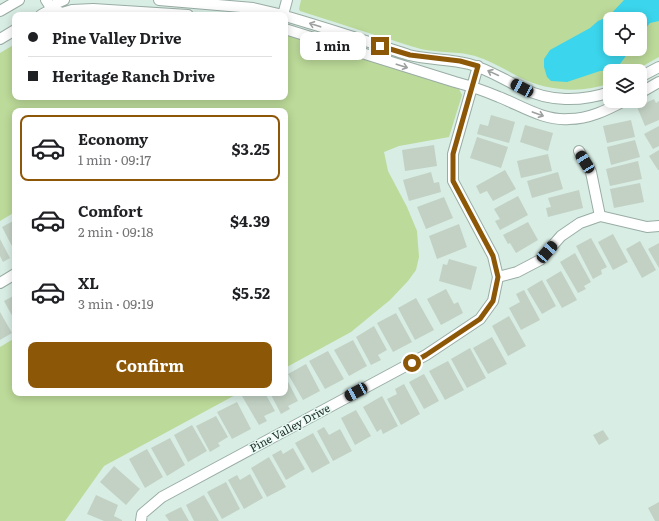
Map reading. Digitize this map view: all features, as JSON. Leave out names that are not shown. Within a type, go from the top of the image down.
[{"type":"street","points":[[0,11],[19,0]]},
{"type":"street","points":[[49,4],[58,3],[64,0]]},
{"type":"street","points":[[159,0],[253,8],[270,12]]},
{"type":"street","points":[[284,12],[287,0]]},
{"type":"street","points":[[49,4],[61,12]]},
{"type":"street","points":[[65,12],[116,5],[166,12]]},
{"type":"street","points":[[288,17],[410,55],[460,61],[478,66],[522,88],[544,96],[555,98],[582,98],[603,94]]},
{"type":"street","points":[[288,29],[499,96],[537,113],[558,119],[568,120],[586,117],[611,108]]},
{"type":"street","points":[[0,39],[12,32]]},
{"type":"street","name":"Pine Valley Drive","points":[[141,521],[142,514],[162,497],[426,355],[480,319],[493,301],[498,277],[493,256],[453,181],[453,154],[478,66]]},
{"type":"street","points":[[647,73],[659,67]]},
{"type":"street","points":[[647,89],[659,82]]},
{"type":"street","points":[[579,151],[591,172],[600,216]]},
{"type":"street","points":[[498,277],[517,272],[540,260],[561,236],[580,223],[600,216],[647,227],[659,226]]},
{"type":"street","points":[[0,283],[12,276]]},
{"type":"green space","points":[[301,0],[659,0],[659,57],[646,64],[603,64],[603,85],[576,90],[552,88],[530,82],[475,56],[462,53],[421,49],[300,11]]},
{"type":"green space","points":[[288,35],[458,87],[462,95],[449,137],[399,146],[384,152],[388,171],[407,207],[417,231],[419,257],[416,270],[390,300],[351,332],[288,366],[288,108],[12,108],[12,214],[0,221],[0,53],[12,46],[12,100],[288,100]]},
{"type":"green space","points":[[12,340],[12,396],[233,396],[104,466],[65,521],[0,521],[0,347]]},
{"type":"water","points":[[624,0],[659,0],[659,21],[650,23],[647,27],[647,12],[613,12]]},
{"type":"water","points":[[603,19],[603,56],[626,56],[620,64],[603,64],[603,71],[567,82],[551,81],[547,77],[544,67],[544,59],[550,50],[590,28]]},
{"type":"building","points":[[654,99],[656,103],[659,101],[659,120],[645,126],[637,108],[647,108],[647,102]]},
{"type":"building","points":[[491,115],[515,122],[509,143],[477,134],[480,124],[488,126]]},
{"type":"building","points":[[631,120],[635,137],[607,143],[603,126]]},
{"type":"building","points":[[525,125],[553,133],[548,151],[520,142]]},
{"type":"building","points":[[659,126],[659,146],[653,149],[644,134]]},
{"type":"building","points":[[477,137],[508,147],[501,168],[470,158]]},
{"type":"building","points":[[635,140],[640,157],[611,165],[607,147]]},
{"type":"building","points":[[434,145],[437,166],[405,171],[402,150]]},
{"type":"building","points":[[659,150],[659,170],[658,170],[649,156]]},
{"type":"building","points":[[548,154],[552,171],[521,178],[517,161]]},
{"type":"building","points":[[638,161],[642,179],[610,186],[606,169]]},
{"type":"building","points":[[505,170],[516,189],[493,201],[487,191],[480,194],[476,186]]},
{"type":"building","points":[[431,172],[434,183],[439,182],[441,192],[409,201],[403,180]]},
{"type":"building","points":[[558,172],[563,189],[532,198],[527,181]]},
{"type":"building","points":[[640,183],[644,202],[614,208],[610,189]]},
{"type":"building","points":[[579,190],[583,208],[548,217],[546,208],[551,207],[548,198]]},
{"type":"building","points":[[518,196],[528,215],[500,230],[495,221],[500,219],[494,209]]},
{"type":"building","points":[[444,197],[453,218],[426,229],[417,207]]},
{"type":"building","points":[[12,222],[12,246],[2,227]]},
{"type":"building","points":[[528,222],[538,240],[516,253],[510,243],[508,244],[503,235]]},
{"type":"building","points":[[459,224],[467,247],[437,259],[429,236]]},
{"type":"building","points":[[613,234],[628,262],[613,270],[598,242]]},
{"type":"building","points":[[591,238],[607,267],[601,270],[602,274],[593,279],[576,246]]},
{"type":"building","points":[[0,239],[10,258],[3,262],[0,256]]},
{"type":"building","points":[[640,241],[656,270],[642,278],[626,249]]},
{"type":"building","points":[[659,243],[659,268],[648,249]]},
{"type":"building","points":[[575,253],[591,282],[584,286],[586,289],[578,293],[560,262]]},
{"type":"building","points":[[449,259],[477,267],[471,290],[439,281],[443,264],[447,265]]},
{"type":"building","points":[[561,271],[577,300],[562,308],[546,280]]},
{"type":"building","points":[[542,280],[556,306],[542,314],[527,289]]},
{"type":"building","points":[[446,289],[454,304],[458,302],[463,313],[441,325],[427,299]]},
{"type":"building","points":[[524,290],[540,320],[521,330],[509,308],[520,302],[516,294]]},
{"type":"building","points":[[12,297],[12,316],[4,301]]},
{"type":"building","points":[[416,298],[434,330],[415,340],[398,308]]},
{"type":"building","points":[[0,312],[12,333],[0,340]]},
{"type":"building","points":[[396,313],[412,342],[393,352],[377,323]]},
{"type":"building","points":[[509,316],[526,346],[508,356],[492,326]]},
{"type":"building","points":[[374,326],[387,350],[378,355],[381,360],[371,365],[356,337]]},
{"type":"building","points":[[492,337],[507,364],[488,374],[473,348]]},
{"type":"building","points":[[353,340],[367,366],[349,376],[334,350]]},
{"type":"building","points":[[470,348],[486,378],[467,388],[451,359]]},
{"type":"building","points":[[328,351],[344,379],[325,389],[309,361]]},
{"type":"building","points":[[448,361],[464,390],[445,400],[429,371]]},
{"type":"building","points":[[306,364],[320,391],[303,400],[288,374]]},
{"type":"building","points":[[424,374],[439,401],[424,409],[409,382]]},
{"type":"building","points":[[288,382],[298,401],[288,406],[290,409],[281,414],[272,396],[288,396]]},
{"type":"building","points":[[404,384],[420,414],[401,425],[387,399],[397,394],[395,389]]},
{"type":"building","points":[[242,396],[267,396],[275,411],[264,416],[267,421],[259,425]]},
{"type":"building","points":[[382,396],[398,426],[383,434],[381,429],[377,432],[363,407]]},
{"type":"building","points":[[237,402],[251,429],[232,439],[217,412]]},
{"type":"building","points":[[356,410],[371,436],[355,445],[341,418]]},
{"type":"building","points":[[216,416],[228,437],[218,443],[220,446],[210,452],[196,426]]},
{"type":"building","points":[[192,425],[207,451],[188,462],[174,435]]},
{"type":"building","points":[[324,427],[329,435],[340,429],[352,451],[333,461],[317,431]]},
{"type":"building","points":[[603,430],[609,439],[599,445],[593,435]]},
{"type":"building","points":[[313,433],[330,463],[312,473],[295,443]]},
{"type":"building","points":[[170,438],[185,465],[167,476],[151,448]]},
{"type":"building","points":[[293,448],[305,469],[286,480],[272,455],[281,450],[283,454]]},
{"type":"building","points":[[147,449],[163,477],[145,488],[129,459]]},
{"type":"building","points":[[269,457],[286,487],[267,497],[251,468]]},
{"type":"building","points":[[114,466],[140,489],[126,505],[100,482]]},
{"type":"building","points":[[250,474],[263,498],[244,509],[228,480],[237,475],[240,480]]},
{"type":"building","points":[[226,482],[240,509],[222,519],[207,492]]},
{"type":"building","points":[[96,495],[118,505],[114,516],[122,521],[104,521],[87,514]]},
{"type":"building","points":[[204,495],[219,521],[194,521],[186,505]]},
{"type":"building","points":[[659,502],[659,521],[655,521],[648,508]]},
{"type":"building","points":[[181,507],[189,521],[169,521],[165,515]]},
{"type":"route","points":[[380,46],[410,55],[460,61],[478,66],[453,154],[453,181],[493,256],[498,277],[493,301],[480,319],[412,363]]}]
